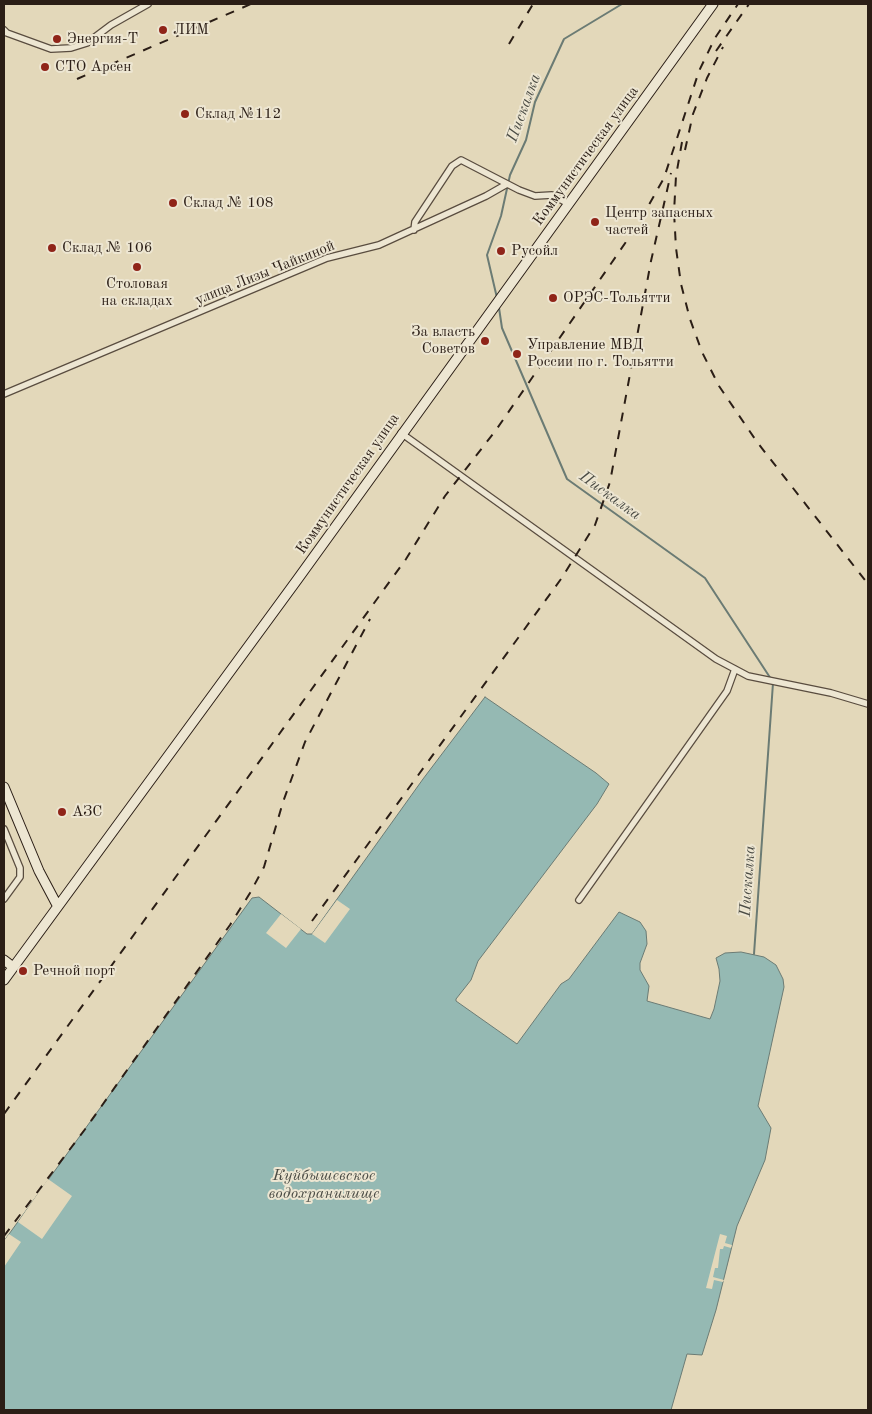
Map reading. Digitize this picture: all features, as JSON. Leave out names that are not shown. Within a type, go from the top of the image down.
[{"type":"main road","name":"Коммунистическая улица","points":[[4,980],[57,905],[297,580],[401,433],[713,4]]},
{"type":"main road","points":[[4,787],[39,871],[57,905]]},
{"type":"main road","points":[[4,960],[13,967]]},
{"type":"street","points":[[4,30],[7,33],[51,49],[71,48],[87,43],[148,4]]},
{"type":"street","points":[[414,230],[415,222],[452,166],[462,160],[507,184],[535,196],[552,195],[569,204]]},
{"type":"street","name":"улица Лизы Чайкиной","points":[[4,394],[327,258],[379,244],[414,230],[507,184]]},
{"type":"street","points":[[401,433],[716,659],[748,676],[830,693],[868,704]]},
{"type":"street","points":[[579,900],[727,691],[734,669]]},
{"type":"street","points":[[4,829],[20,868],[20,878],[4,899]]},
{"type":"water","name":"Куйбышевское водохранилище","points":[[485,697],[596,773],[609,784],[597,804],[478,961],[471,980],[456,1001],[517,1044],[561,984],[569,979],[619,912],[640,922],[646,931],[647,944],[640,963],[640,970],[649,986],[647,1001],[710,1019],[720,981],[716,958],[725,953],[741,952],[764,957],[776,965],[783,979],[784,987],[758,1106],[771,1128],[765,1160],[737,1226],[716,1310],[702,1355],[687,1354],[671,1410],[4,1410],[4,1241],[252,898],[259,897],[307,934],[312,934],[423,779]]},
{"type":"pier","points":[[337,900],[350,909],[325,943],[312,934]]},
{"type":"pier","points":[[281,914],[301,929],[286,948],[266,933]]},
{"type":"pier","points":[[48,1179],[72,1196],[42,1239],[18,1222]]},
{"type":"pier","points":[[9,1234],[21,1242],[4,1267],[4,1241]]},
{"type":"pier","points":[[720,1234],[727,1236],[725,1243],[732,1245],[731,1248],[724,1246],[723,1249],[720,1249],[718,1268],[715,1268],[713,1277],[724,1280],[723,1282],[714,1280],[712,1289],[706,1288]]},
{"type":"waterway","name":"Пискалка","points":[[497,298],[487,255],[501,216],[510,175],[526,140],[535,102],[564,39],[622,4]]},
{"type":"waterway","name":"Пискалка","points":[[499,308],[502,328],[567,479],[705,578],[771,679]]},
{"type":"waterway","name":"Пискалка","points":[[754,954],[773,683]]},
{"type":"railway","points":[[77,79],[251,4]]},
{"type":"railway","points":[[509,44],[533,4]]},
{"type":"railway","points":[[4,1114],[406,559],[445,496],[496,430],[637,226],[664,178],[699,71],[715,38],[738,4]]},
{"type":"railway","points":[[716,51],[749,4]]},
{"type":"railway","points":[[685,150],[693,114],[707,78],[723,47]]},
{"type":"railway","points":[[682,142],[676,176],[674,212],[676,248],[681,284],[690,319],[702,352],[719,386],[757,442],[868,584]]},
{"type":"railway","points":[[312,921],[561,579],[595,525],[610,482],[651,261],[671,173]]},
{"type":"railway","points":[[4,1236],[86,1128],[230,925],[250,893],[264,867],[283,802],[305,742],[370,619]]},
{"type":"place","name":"ЛИМ","points":[[163,30]]},
{"type":"place","name":"Энергия-Т","points":[[57,39]]},
{"type":"place","name":"СТО Арсен","points":[[45,67]]},
{"type":"place","name":"Склад №112","points":[[185,114]]},
{"type":"place","name":"Склад № 108","points":[[173,203]]},
{"type":"place","name":"Центр запасных частей","points":[[595,222]]},
{"type":"place","name":"Склад № 106","points":[[52,248]]},
{"type":"place","name":"Русойл","points":[[501,251]]},
{"type":"place","name":"Столовая на складах","points":[[137,267]]},
{"type":"place","name":"ОРЭС-Тольятти","points":[[553,298]]},
{"type":"place","name":"За власть Советов","points":[[485,341]]},
{"type":"place","name":"Управление МВД России по г. Тольятти","points":[[517,354]]},
{"type":"place","name":"АЗС","points":[[62,812]]},
{"type":"place","name":"Речной порт","points":[[23,971]]}]
